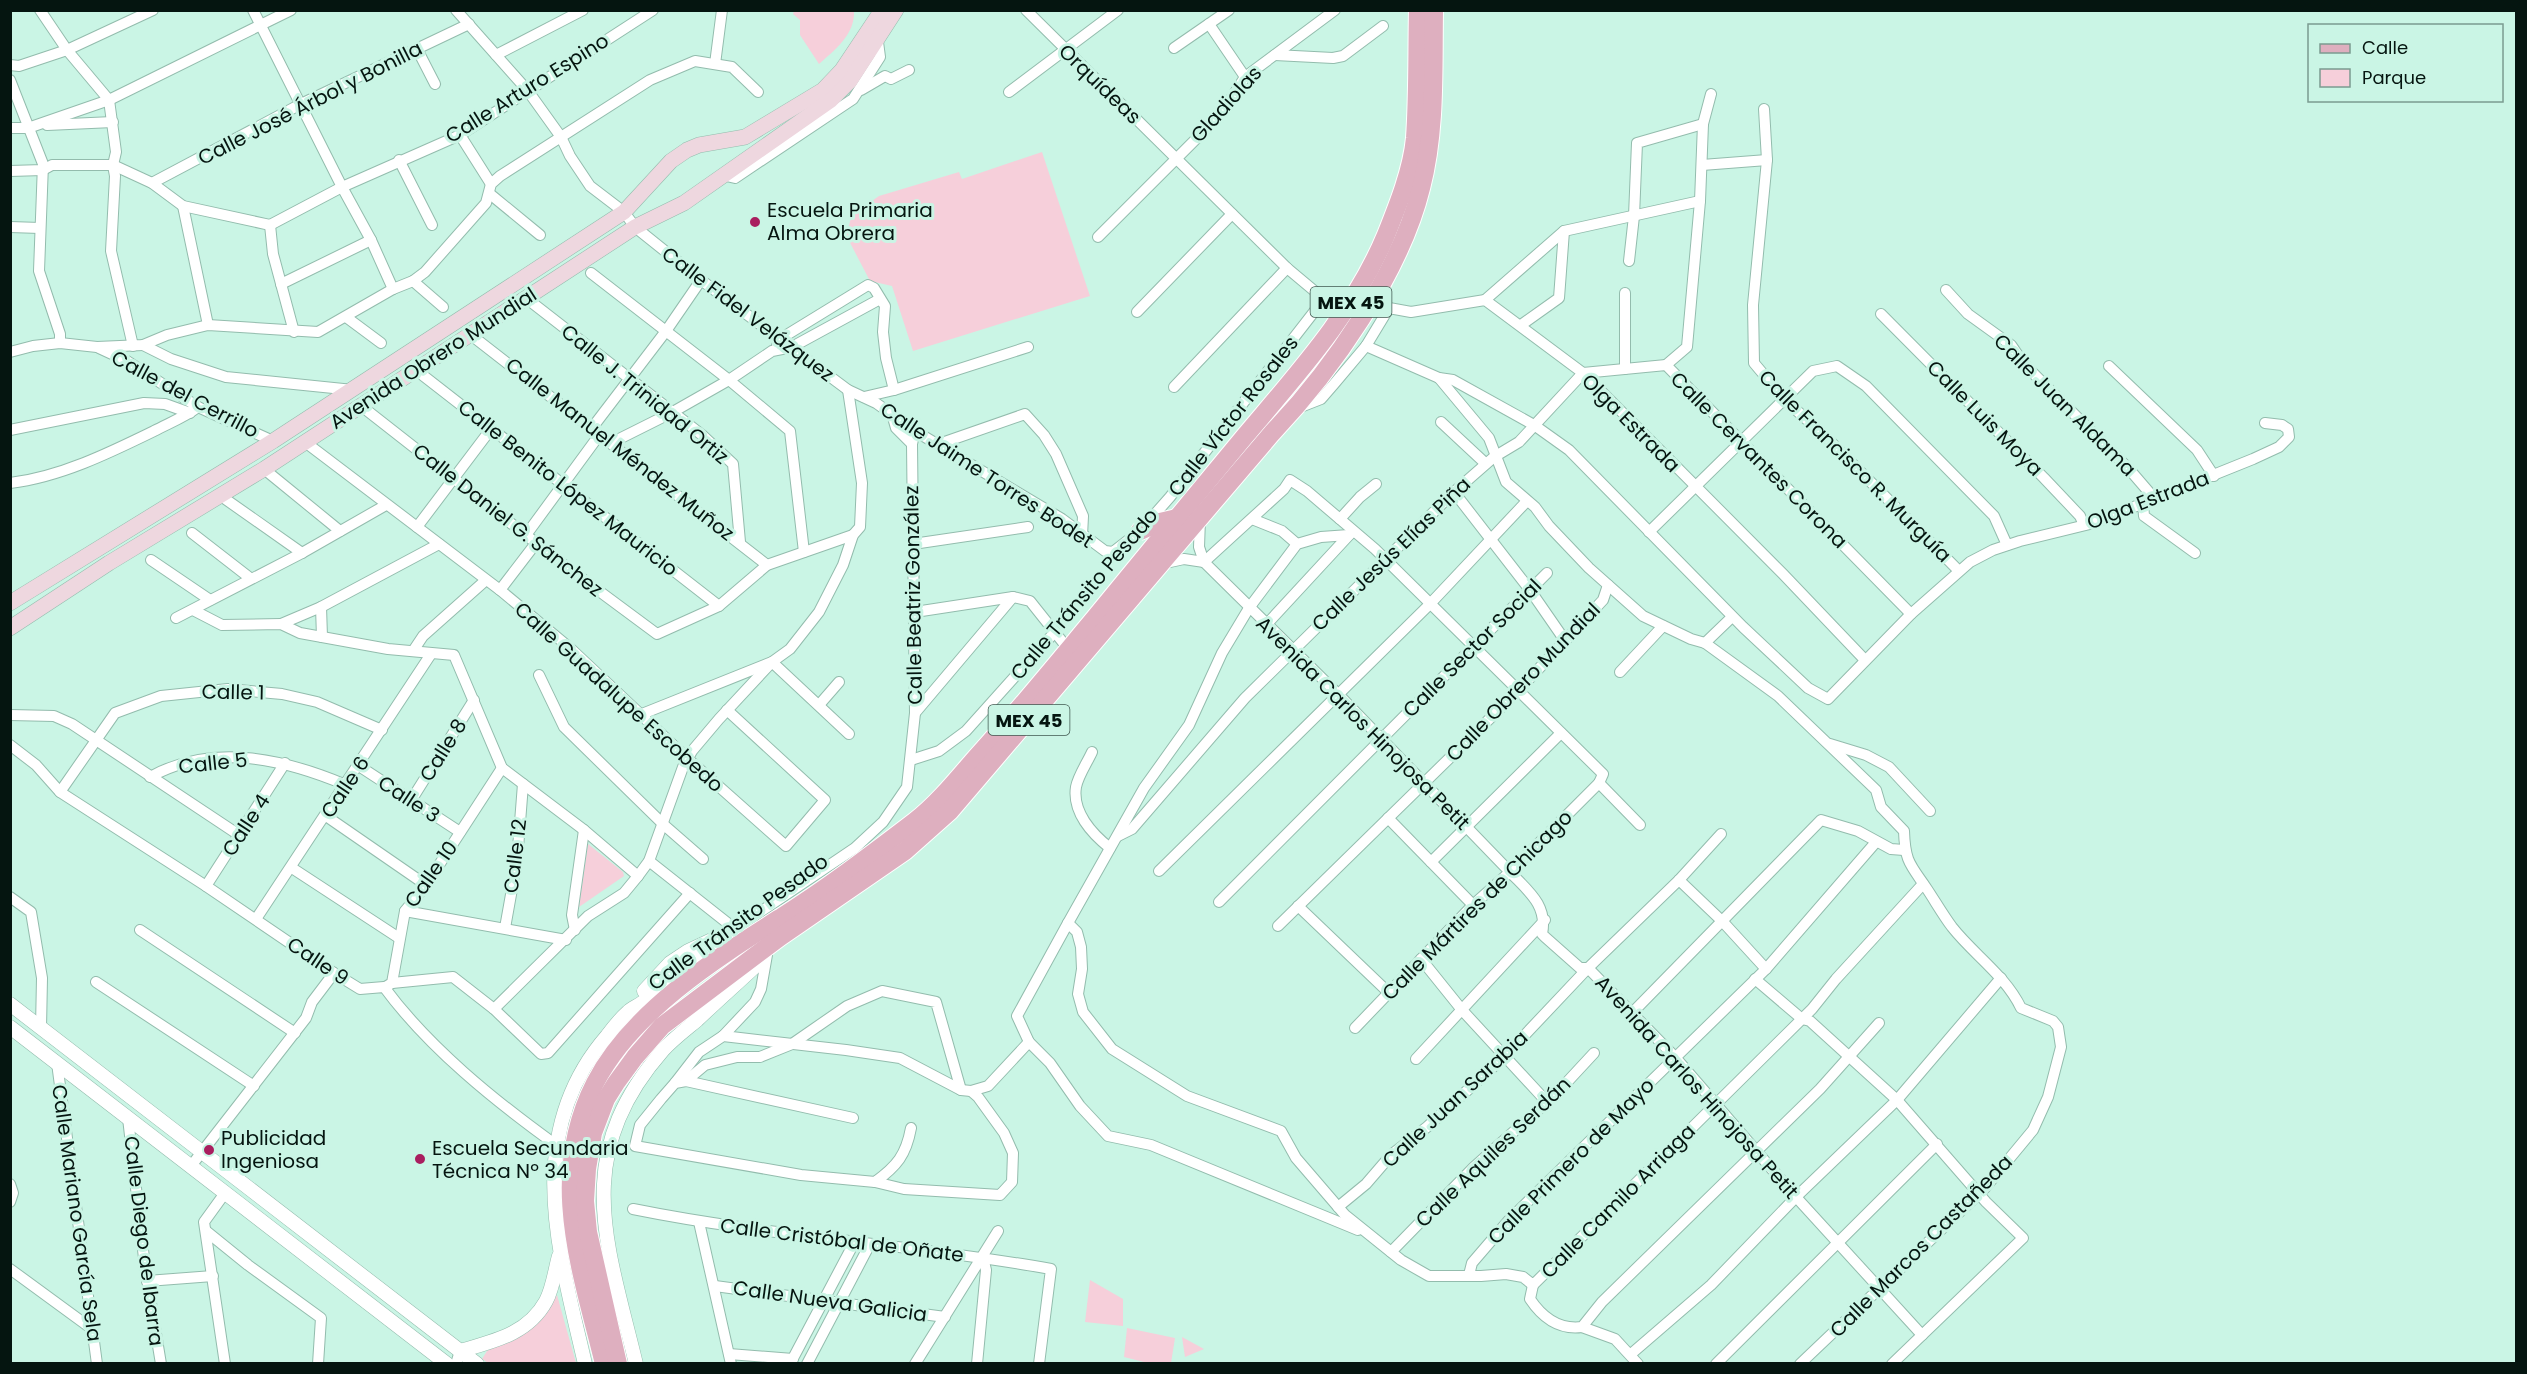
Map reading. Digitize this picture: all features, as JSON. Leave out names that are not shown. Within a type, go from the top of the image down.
[{"type":"main road","points":[[851,80],[882,10]]},
{"type":"main road","points":[[851,80],[878,42],[896,10]]},
{"type":"main road","name":"Calle Tránsito Pesado","points":[[604,1364],[576,1250],[570,1206],[570,1174],[575,1144],[587,1102],[606,1065],[640,1024],[681,986],[760,929],[874,853],[921,817],[988,745],[1069,650],[1314,354],[1348,306],[1386,237],[1403,187],[1413,148],[1418,10]]},
{"type":"main road","name":"Calle Tránsito Pesado","points":[[618,1364],[592,1255],[585,1201],[589,1155],[600,1115],[623,1071],[662,1026],[780,937],[905,851],[950,811],[1326,370],[1366,310],[1404,235],[1421,189],[1431,134],[1434,10]]},
{"type":"main road","name":"Avenida Obrero Mundial","points":[[10,628],[109,563],[264,469],[635,227],[684,203],[831,100],[851,80]]},
{"type":"main road","name":"Avenida Obrero Mundial","points":[[10,603],[273,441],[624,213],[671,161],[687,150],[699,145],[745,137],[823,90],[851,80]]},
{"type":"main road","points":[[1140,531],[1177,518]]},
{"type":"street","points":[[40,10],[68,50],[109,100],[116,152],[113,165],[115,176],[111,251],[138,345],[208,325],[318,332],[393,289],[413,281],[425,272],[486,203],[490,189],[500,176],[650,80],[695,61],[732,67],[758,92]]},
{"type":"street","points":[[10,65],[19,66],[68,50],[153,10]]},
{"type":"street","points":[[253,10],[371,240],[393,289]]},
{"type":"street","points":[[33,127],[109,100],[291,10]]},
{"type":"street","points":[[456,10],[528,91],[561,137],[570,156],[590,186],[624,213]]},
{"type":"street","points":[[495,55],[583,10]]},
{"type":"street","name":"Calle Arturo Espino","points":[[270,225],[399,160],[460,135],[653,10]]},
{"type":"street","points":[[715,64],[722,10]]},
{"type":"street","name":"Orquídeas","points":[[1026,10],[1287,268],[1324,299]]},
{"type":"street","points":[[1009,92],[1118,10]]},
{"type":"street","points":[[1174,48],[1229,10]]},
{"type":"street","name":"Gladiolas","points":[[1098,237],[1229,102],[1245,77],[1335,10]]},
{"type":"street","name":"Calle José Árbol y Bonilla","points":[[152,183],[301,104],[469,24]]},
{"type":"street","points":[[1209,24],[1245,77]]},
{"type":"street","points":[[1275,55],[1333,58],[1343,56],[1383,26]]},
{"type":"street","points":[[417,49],[435,84]]},
{"type":"street","points":[[851,80],[885,76],[891,79],[909,70]]},
{"type":"street","points":[[10,80],[33,127],[43,164],[39,272],[60,334],[60,343]]},
{"type":"street","points":[[1666,365],[1687,347],[1700,201],[1703,124],[1711,93]]},
{"type":"street","name":"Calle Francisco R. Murguía","points":[[1764,109],[1767,160],[1753,305],[1752,354],[1754,363],[1785,400],[1825,436],[1958,570]]},
{"type":"street","points":[[10,128],[113,122]]},
{"type":"street","points":[[1629,261],[1634,216],[1637,143],[1703,124]]},
{"type":"street","points":[[460,135],[490,189],[540,235]]},
{"type":"street","points":[[399,160],[432,225]]},
{"type":"street","points":[[1702,165],[1767,160]]},
{"type":"street","points":[[10,171],[43,170],[52,165],[113,165],[152,183],[183,206],[270,225],[281,284],[294,332]]},
{"type":"street","points":[[1324,299],[1366,310],[1389,308],[1411,312],[1485,300],[1564,231],[1700,201]]},
{"type":"street","points":[[183,206],[208,325]]},
{"type":"street","name":"Calle Fidel Velázquez","points":[[624,213],[635,227],[701,280],[848,390],[864,397]]},
{"type":"street","points":[[1137,312],[1232,214]]},
{"type":"street","points":[[10,227],[40,228]]},
{"type":"street","points":[[1521,325],[1559,298],[1564,231]]},
{"type":"street","points":[[281,284],[371,240]]},
{"type":"street","points":[[1174,387],[1287,268]]},
{"type":"street","points":[[591,273],[729,380],[790,431],[804,552]]},
{"type":"street","points":[[526,535],[629,378],[666,331],[701,280]]},
{"type":"street","points":[[413,281],[443,307]]},
{"type":"street","points":[[611,442],[671,413],[729,380],[772,351],[780,339],[868,285],[874,288],[885,306],[883,332],[886,358],[894,390]]},
{"type":"street","name":"Calle Juan Aldama","points":[[1946,290],[1968,314],[2011,345],[2024,364],[2129,469],[2154,498]]},
{"type":"street","points":[[1625,292],[1625,369]]},
{"type":"street","name":"Calle J. Trinidad Ortiz","points":[[525,298],[702,435],[733,464],[740,542]]},
{"type":"street","points":[[772,351],[792,347],[880,299]]},
{"type":"street","name":"Calle Víctor Rosales","points":[[1140,531],[1251,395],[1324,299]]},
{"type":"street","name":"Olga Estrada","points":[[1485,300],[1583,373],[1865,660]]},
{"type":"street","points":[[1295,409],[1321,399],[1366,346],[1389,308]]},
{"type":"street","name":"Calle Luis Moya","points":[[1881,314],[2044,478],[2080,516],[2084,525]]},
{"type":"street","points":[[346,317],[381,343]]},
{"type":"street","name":"Calle Manuel Méndez Muñoz","points":[[471,335],[767,565]]},
{"type":"street","name":"Calle del Cerrillo","points":[[10,352],[33,346],[60,343],[97,347],[138,345],[171,359],[226,377],[353,390]]},
{"type":"street","points":[[864,397],[894,390],[1028,346]]},
{"type":"street","points":[[1366,346],[1439,378],[1453,380],[1534,425],[1569,450],[1732,616],[1705,643]]},
{"type":"street","name":"Calle del Cerrillo","points":[[97,347],[127,361],[173,391],[194,410],[273,441]]},
{"type":"street","name":"Calle Cervantes Corona","points":[[1583,373],[1666,365],[1911,614]]},
{"type":"street","points":[[1649,532],[1814,371],[1837,366],[1866,386],[1994,516],[2007,545]]},
{"type":"street","points":[[2109,366],[2197,450],[2214,476]]},
{"type":"street","name":"Calle Benito López Mauricio","points":[[416,370],[719,606]]},
{"type":"street","name":"Calle Jesús Elías Piña","points":[[1118,836],[1132,829],[1245,698],[1454,492],[1490,460],[1519,442],[1583,373]]},
{"type":"street","points":[[1439,378],[1489,438],[1490,460]]},
{"type":"street","points":[[719,606],[767,565],[853,534],[860,527],[862,483],[848,390]]},
{"type":"street","points":[[165,404],[173,391]]},
{"type":"street","name":"Calle Jaime Torres Bodet","points":[[864,397],[915,431],[1062,519],[1104,551],[1113,552],[1140,531]]},
{"type":"street","points":[[10,429],[144,403],[165,404],[194,410]]},
{"type":"street","name":"Calle Daniel G. Sánchez","points":[[360,405],[536,543],[657,633],[719,606]]},
{"type":"street","points":[[10,483],[35,480],[93,459],[194,410]]},
{"type":"street","points":[[892,414],[896,428],[912,444]]},
{"type":"street","points":[[939,444],[1025,414],[1044,435],[1056,454],[1083,516],[1082,536]]},
{"type":"street","points":[[1441,422],[1490,460],[1506,482],[1642,616],[1705,643],[1778,696],[1876,790],[1881,807],[1904,831],[1904,850],[1908,864],[1953,928],[2001,978],[1897,1100],[1796,1197],[1711,1285],[1631,1354]]},
{"type":"street","name":"Olga Estrada","points":[[1732,616],[1808,687],[1828,699],[1911,614],[1958,570],[2007,545],[2084,525],[2214,476],[2279,447],[2289,437],[2288,429],[2282,425],[2265,423]]},
{"type":"street","points":[[417,527],[491,429]]},
{"type":"street","name":"Calle Beatriz González","points":[[735,929],[839,859],[872,833],[907,787],[915,713],[912,444],[915,431]]},
{"type":"street","name":"Calle Guadalupe Escobedo","points":[[306,442],[500,590],[570,648],[687,759],[786,846],[825,800],[727,710]]},
{"type":"street","points":[[264,469],[340,531]]},
{"type":"street","points":[[1203,562],[1284,489],[1290,480],[1340,519],[1351,533],[1384,560],[1603,774],[1599,783],[1640,825]]},
{"type":"street","points":[[1340,519],[1360,497],[1376,484]]},
{"type":"street","points":[[1454,492],[1530,590],[1566,642]]},
{"type":"street","points":[[221,496],[302,553]]},
{"type":"street","points":[[1159,871],[1429,605],[1527,501]]},
{"type":"street","points":[[2143,504],[2144,516],[2195,553]]},
{"type":"street","points":[[176,618],[302,553],[386,505]]},
{"type":"street","points":[[1200,518],[1199,547],[1203,562]]},
{"type":"street","points":[[1252,519],[1282,531],[1297,543]]},
{"type":"street","points":[[913,544],[1028,527]]},
{"type":"street","points":[[192,533],[250,578]]},
{"type":"street","points":[[1351,533],[1297,543],[1249,608],[1222,653],[1189,726],[1144,788],[1118,836],[1102,858],[1092,883],[1073,911],[1017,1016],[1029,1042],[1050,1063],[1080,1106],[1108,1136],[1151,1145],[1369,1235]]},
{"type":"street","points":[[1266,625],[1351,533]]},
{"type":"street","points":[[494,1009],[588,916],[624,893],[638,876],[649,861],[687,759],[727,710],[772,662],[790,649],[819,612],[843,566],[853,534]]},
{"type":"street","points":[[500,590],[536,543]]},
{"type":"street","points":[[193,610],[222,625],[281,624],[321,607],[439,544]]},
{"type":"street","points":[[1161,564],[1184,559],[1203,562]]},
{"type":"street","points":[[151,560],[210,600]]},
{"type":"street","name":"Avenida Carlos Hinojosa Petit","points":[[1203,562],[1338,694],[1537,901],[1545,920],[1542,934],[1580,968],[1588,968],[1634,1012],[1796,1197],[1922,1335]]},
{"type":"street","name":"Calle Sector Social","points":[[1219,902],[1547,573]]},
{"type":"street","points":[[413,651],[423,636],[486,580]]},
{"type":"street","name":"Calle Obrero Mundial","points":[[1278,926],[1518,692],[1603,600],[1608,585]]},
{"type":"street","points":[[915,612],[1013,597],[1030,601],[1069,650]]},
{"type":"street","points":[[915,713],[1013,597]]},
{"type":"street","points":[[321,607],[322,637]]},
{"type":"street","points":[[281,624],[300,633],[388,649],[454,655],[502,768],[584,830],[638,876]]},
{"type":"street","points":[[1620,672],[1664,626]]},
{"type":"street","points":[[911,760],[939,751],[966,731],[1054,633]]},
{"type":"street","name":"Calle 6","points":[[256,919],[292,868],[431,654]]},
{"type":"street","points":[[772,662],[849,734]]},
{"type":"street","points":[[642,714],[772,662]]},
{"type":"street","points":[[539,675],[564,727],[664,825],[703,859]]},
{"type":"street","points":[[819,705],[839,682]]},
{"type":"street","name":"Calle 1","points":[[60,792],[115,712],[161,696],[206,690],[254,690],[317,702],[382,730]]},
{"type":"street","name":"Calle 8","points":[[412,799],[474,700]]},
{"type":"street","points":[[10,715],[54,716],[72,724],[94,741],[239,835]]},
{"type":"street","points":[[1431,862],[1468,828],[1561,733]]},
{"type":"street","points":[[1827,743],[1866,755],[1889,767],[1930,811]]},
{"type":"street","name":"Calle 9","points":[[10,746],[36,765],[60,792],[360,988],[453,977],[494,1009],[541,1054],[548,1053],[566,1034],[690,893]]},
{"type":"street","points":[[1092,752],[1076,787],[1077,806],[1092,834],[1110,848]]},
{"type":"street","name":"Calle 5","points":[[150,777],[165,769],[183,764],[222,758],[257,758],[285,763],[346,785]]},
{"type":"street","name":"Calle 4","points":[[206,886],[285,763]]},
{"type":"street","name":"Calle 3","points":[[359,766],[460,832]]},
{"type":"street","name":"Calle 10","points":[[388,985],[405,912],[426,885],[502,768]]},
{"type":"street","name":"Calle Mártires de Chicago","points":[[1355,1028],[1473,905],[1510,872],[1599,783]]},
{"type":"street","name":"Calle 12","points":[[505,928],[517,861],[523,784]]},
{"type":"street","points":[[326,816],[426,885]]},
{"type":"street","points":[[1388,818],[1473,905]]},
{"type":"street","points":[[1634,1012],[1821,820],[1858,831],[1891,849],[1904,850]]},
{"type":"street","points":[[575,930],[572,915],[584,830]]},
{"type":"street","name":"Calle Juan Sarabia","points":[[1338,1207],[1366,1184],[1391,1155],[1427,1127],[1504,1058],[1588,968],[1679,880],[1721,834]]},
{"type":"street","name":"Calle Primero de Mayo","points":[[1469,1275],[1472,1263],[1509,1220],[1766,969],[1876,842]]},
{"type":"street","points":[[585,1364],[560,1254],[553,1199],[556,1145],[565,1110],[579,1073],[600,1044],[670,963],[688,951],[735,929],[649,861]]},
{"type":"street","points":[[292,868],[399,938]]},
{"type":"street","points":[[1679,880],[1723,922],[1766,969]]},
{"type":"street","name":"Calle Camilo Arriaga","points":[[1369,1235],[1429,1276],[1506,1274],[1523,1277],[1533,1286],[1802,1019],[1923,884]]},
{"type":"street","points":[[10,897],[31,912],[42,978],[41,1028]]},
{"type":"street","points":[[1298,906],[1389,993]]},
{"type":"street","points":[[405,912],[566,940]]},
{"type":"street","points":[[1416,1059],[1545,920]]},
{"type":"street","points":[[1068,923],[1077,932],[1081,947],[1082,969],[1078,994],[1083,1012],[1112,1049],[1187,1096],[1281,1131],[1296,1158],[1338,1207],[1369,1235]]},
{"type":"street","points":[[628,1012],[682,970],[720,947],[760,929]]},
{"type":"street","points":[[140,930],[295,1033]]},
{"type":"street","points":[[636,1364],[604,1229],[602,1199],[604,1169],[610,1142],[630,1096],[647,1069],[665,1048],[767,955],[780,937]]},
{"type":"street","points":[[681,1082],[699,1052],[723,1036],[755,1002],[761,989],[767,955]]},
{"type":"street","points":[[1421,959],[1504,1058],[1546,1101]]},
{"type":"street","points":[[190,1166],[295,1033],[306,1018],[312,1002],[334,972]]},
{"type":"street","name":"Calle Marcos Castañeda","points":[[1800,1364],[1979,1193],[2033,1130],[2048,1097],[2061,1047],[2058,1027],[2053,1021],[2021,1008],[2016,996],[2001,978]]},
{"type":"street","points":[[1755,979],[1802,1019],[1810,1021],[1897,1100],[1979,1193],[2023,1238],[1893,1364]]},
{"type":"street","points":[[96,981],[254,1086]]},
{"type":"street","points":[[388,985],[417,1026],[514,1115],[556,1145]]},
{"type":"street","points":[[723,1036],[792,1044],[900,1058],[966,1091],[978,1097],[1004,1133],[1014,1153],[1012,1182],[1000,1195],[904,1189],[875,1182],[801,1175],[635,1146],[640,1125],[681,1082],[705,1065],[737,1057],[760,1057],[792,1044],[847,1006],[882,992],[936,1002],[966,1091]]},
{"type":"street","points":[[10,1004],[203,1151],[458,1357],[477,1364]]},
{"type":"street","points":[[1582,1327],[1602,1302],[1758,1153],[1850,1058],[1879,1023]]},
{"type":"street","points":[[10,1027],[447,1364]]},
{"type":"street","points":[[966,1091],[988,1086],[1029,1042]]},
{"type":"street","name":"Calle Aquiles Serdán","points":[[1391,1252],[1474,1167],[1594,1053]]},
{"type":"street","name":"Calle Mariano García Sela","points":[[57,1063],[97,1364]]},
{"type":"street","points":[[681,1082],[853,1118]]},
{"type":"street","name":"Calle Diego de Ibarra","points":[[128,1118],[147,1281],[161,1364]]},
{"type":"street","points":[[875,1182],[892,1170],[907,1148],[911,1128]]},
{"type":"street","points":[[1716,1364],[1936,1144]]},
{"type":"street","points":[[10,1184],[13,1193],[10,1202]]},
{"type":"street","points":[[225,1193],[204,1222],[225,1364]]},
{"type":"street","name":"Calle Cristóbal de Oñate","points":[[633,1209],[699,1222],[854,1243],[983,1257],[1052,1269],[1039,1364]]},
{"type":"street","points":[[699,1222],[730,1359],[792,1361],[854,1243]]},
{"type":"street","points":[[206,1231],[321,1318],[318,1364]]},
{"type":"street","points":[[915,1364],[998,1231]]},
{"type":"street","points":[[807,1364],[870,1244]]},
{"type":"street","points":[[458,1357],[518,1331],[535,1318],[547,1299],[560,1254]]},
{"type":"street","points":[[977,1364],[986,1270],[983,1257]]},
{"type":"street","points":[[10,1269],[92,1329]]},
{"type":"street","points":[[147,1281],[213,1276]]},
{"type":"street","name":"Calle Nueva Galicia","points":[[715,1286],[945,1317]]},
{"type":"street","points":[[1533,1286],[1530,1299],[1539,1312],[1562,1327],[1582,1327],[1615,1340],[1631,1354],[1638,1364]]},
{"type":"green space","points":[[794,11],[854,11],[848,34],[819,64],[800,35],[800,20],[793,14]]},
{"type":"green space","points":[[1042,152],[1090,296],[913,351],[892,286],[870,281],[846,235],[852,215],[879,196],[959,172],[962,179]]},
{"type":"green space","points":[[588,844],[623,872],[624,876],[579,907]]},
{"type":"green space","points":[[1090,1280],[1123,1299],[1123,1326],[1085,1322]]},
{"type":"green space","points":[[557,1295],[576,1363],[488,1363],[482,1359],[487,1351],[542,1318]]},
{"type":"green space","points":[[1127,1328],[1175,1338],[1171,1363],[1148,1363],[1124,1357]]},
{"type":"green space","points":[[1182,1337],[1204,1349],[1185,1357]]},
{"type":"place","name":"Escuela Primaria Alma Obrera","points":[[755,222]]},
{"type":"place","name":"Publicidad Ingeniosa","points":[[209,1150]]},
{"type":"place","name":"Escuela Secundaria Técnica Nº 34","points":[[420,1159]]}]
